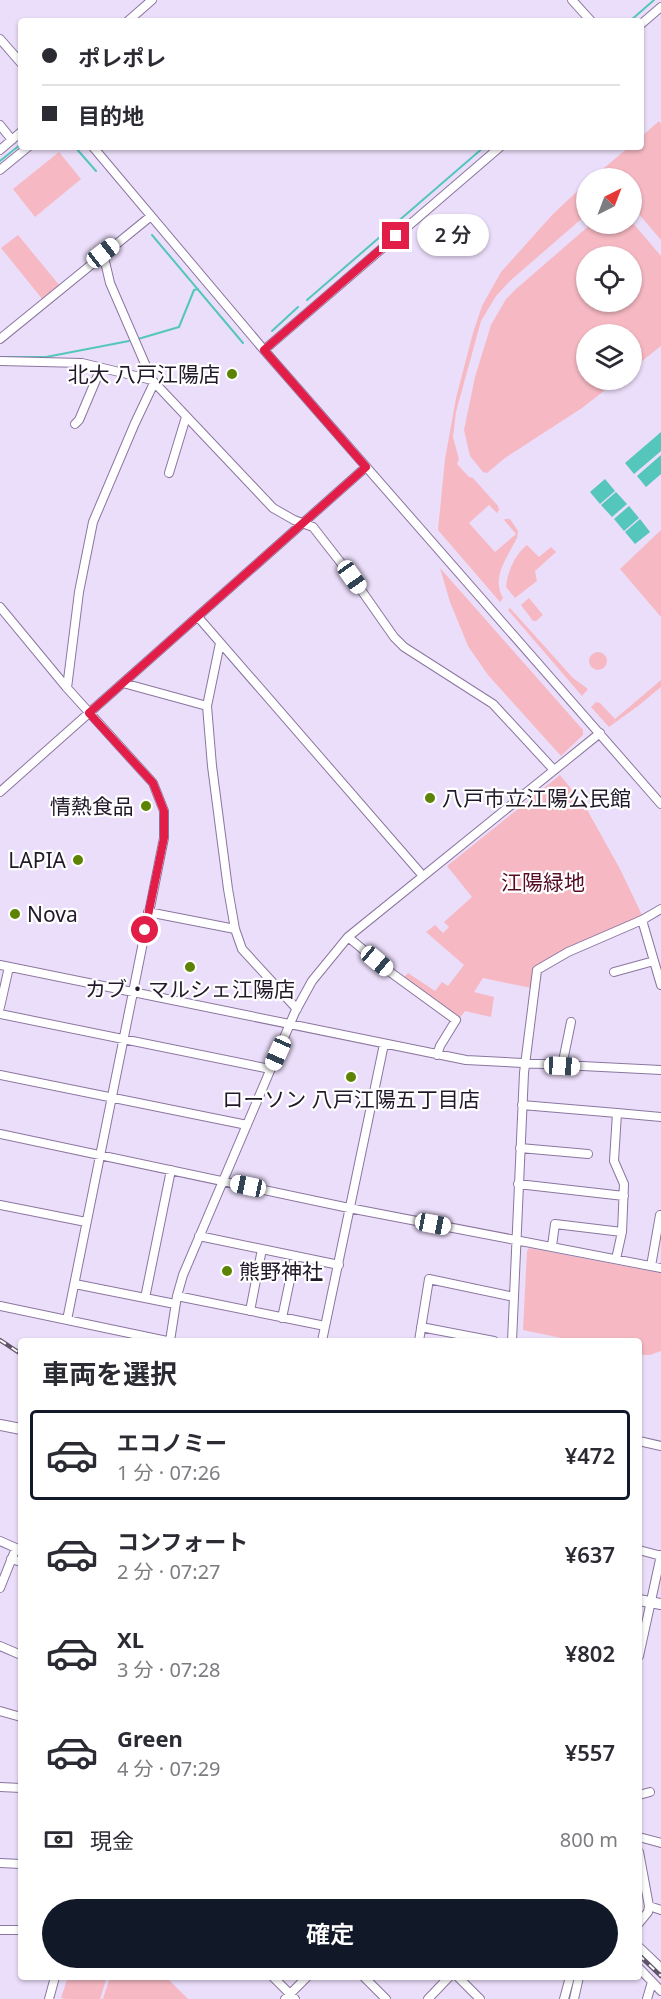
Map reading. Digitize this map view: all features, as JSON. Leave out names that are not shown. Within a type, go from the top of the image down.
[{"type":"main road","points":[[0,1425],[18,1428]]},
{"type":"street","points":[[131,18],[152,0]]},
{"type":"street","points":[[572,0],[588,18]]},
{"type":"street","points":[[644,22],[661,7]]},
{"type":"street","points":[[0,39],[18,60]]},
{"type":"street","points":[[0,125],[12,140]]},
{"type":"street","points":[[0,150],[18,135]]},
{"type":"street","points":[[0,170],[24,150]]},
{"type":"street","points":[[96,150],[264,350],[661,804]]},
{"type":"street","points":[[264,350],[497,150]]},
{"type":"street","points":[[0,339],[151,216]]},
{"type":"street","points":[[103,253],[110,283],[153,382],[273,508],[313,527],[394,637],[404,647],[493,704],[554,770]]},
{"type":"street","points":[[0,361],[82,363],[153,382]]},
{"type":"street","points":[[75,424],[79,420],[102,368]]},
{"type":"street","points":[[67,688],[77,602],[93,522],[153,382]]},
{"type":"street","points":[[169,473],[186,417]]},
{"type":"street","points":[[0,792],[366,467]]},
{"type":"street","points":[[0,607],[67,688],[153,783],[159,793],[164,811],[164,838],[67,1320]]},
{"type":"street","points":[[198,617],[423,876]]},
{"type":"street","points":[[220,643],[207,706],[212,766],[228,889],[236,928],[242,949],[297,1009]]},
{"type":"street","points":[[123,683],[207,706]]},
{"type":"street","points":[[169,1338],[183,1275],[270,1069],[312,981],[348,937],[600,733]]},
{"type":"street","points":[[512,1338],[524,1065],[537,970],[568,952],[642,920],[661,909]]},
{"type":"street","points":[[148,912],[236,928]]},
{"type":"street","points":[[642,920],[661,985]]},
{"type":"street","points":[[348,937],[390,972],[456,1020],[437,1055]]},
{"type":"street","points":[[614,972],[654,961]]},
{"type":"street","points":[[0,1007],[4,966],[466,1060],[524,1065],[661,1070]]},
{"type":"street","points":[[0,1014],[270,1069]]},
{"type":"street","points":[[562,1066],[571,1022]]},
{"type":"street","points":[[323,1338],[384,1044]]},
{"type":"street","points":[[0,1075],[246,1125]]},
{"type":"street","points":[[522,1105],[661,1117]]},
{"type":"street","points":[[616,1259],[622,1232],[624,1196],[624,1184],[614,1161],[617,1113]]},
{"type":"street","points":[[0,1134],[349,1208],[661,1268]]},
{"type":"street","points":[[520,1148],[588,1154]]},
{"type":"street","points":[[145,1298],[171,1170]]},
{"type":"street","points":[[518,1184],[624,1196]]},
{"type":"street","points":[[0,1205],[86,1222]]},
{"type":"street","points":[[651,1266],[660,1215]]},
{"type":"street","points":[[552,1246],[555,1224],[622,1232]]},
{"type":"street","points":[[199,1236],[339,1265]]},
{"type":"street","points":[[250,1311],[262,1249]]},
{"type":"street","points":[[282,1318],[295,1256]]},
{"type":"street","points":[[419,1338],[429,1279],[514,1297]]},
{"type":"street","points":[[75,1284],[145,1298],[176,1300],[250,1311],[325,1326]]},
{"type":"street","points":[[0,1306],[154,1338]]},
{"type":"street","points":[[421,1327],[478,1338]]},
{"type":"street","points":[[642,1442],[661,1446]]},
{"type":"street","points":[[0,1541],[16,1548],[0,1588]]},
{"type":"street","points":[[642,1552],[661,1555],[642,1641]]},
{"type":"street","points":[[11,1559],[18,1561]]},
{"type":"street","points":[[0,1646],[18,1654]]},
{"type":"street","points":[[0,1710],[18,1716]]},
{"type":"street","points":[[0,1787],[18,1788]]},
{"type":"street","points":[[642,1794],[650,1792]]},
{"type":"street","points":[[642,1839],[661,1843]]},
{"type":"street","points":[[0,1863],[18,1864]]},
{"type":"street","points":[[642,1868],[649,1906],[648,1912],[642,1919]]},
{"type":"street","points":[[649,1906],[661,1910]]},
{"type":"street","points":[[0,1930],[18,1930]]},
{"type":"street","points":[[642,1950],[661,1968]]},
{"type":"street","points":[[642,1971],[661,1991]]},
{"type":"street","points":[[49,1999],[54,1980]]},
{"type":"street","points":[[276,1980],[290,1997],[304,1980]]},
{"type":"street","points":[[367,1980],[386,1999]]},
{"type":"street","points":[[428,1999],[446,1980]]},
{"type":"street","points":[[461,1980],[480,1999]]},
{"type":"street","points":[[568,1980],[575,1995]]},
{"type":"street","points":[[564,1999],[568,1980]]},
{"type":"street","points":[[575,1995],[578,1980]]},
{"type":"street","points":[[647,1999],[652,1982]]},
{"type":"green space","points":[[659,121],[661,124],[661,240],[642,218],[642,168],[604,168],[625,150],[644,150],[644,134]]},
{"type":"green space","points":[[59,152],[81,179],[35,217],[13,189]]},
{"type":"green space","points":[[576,192],[576,224],[511,280],[496,296],[481,321],[456,412],[453,437],[459,459],[457,464],[469,477],[473,478],[499,510],[497,513],[489,505],[469,523],[495,552],[516,534],[505,519],[510,519],[518,531],[500,575],[499,583],[503,598],[500,602],[438,530],[445,459],[456,398],[482,306],[501,272],[553,214]]},
{"type":"green space","points":[[579,234],[642,234],[661,256],[661,346],[642,361],[642,324],[576,324],[576,390],[605,390],[582,408],[505,458],[487,473],[483,472],[470,456],[464,430],[475,377],[491,325],[506,299]]},
{"type":"green space","points":[[18,235],[60,286],[43,300],[1,248]]},
{"type":"green space","points":[[661,530],[661,617],[620,569]]},
{"type":"green space","points":[[527,545],[539,557],[551,547],[556,552],[535,571],[537,581],[515,598],[506,587],[507,582],[515,559]]},
{"type":"green space","points":[[440,568],[583,730],[583,735],[561,756],[488,675],[468,646],[450,602]]},
{"type":"green space","points":[[529,598],[543,615],[536,621],[533,621],[521,605]]},
{"type":"green space","points":[[510,608],[573,678],[588,689],[582,696],[508,610]]},
{"type":"green space","points":[[594,652],[602,652],[607,657],[605,668],[594,670],[589,665],[589,657]]},
{"type":"green space","points":[[661,680],[661,687],[609,727],[591,707],[596,702],[600,703],[615,719]]},
{"type":"green space","name":"江陽緑地","points":[[560,775],[585,806],[620,869],[642,915],[538,964],[534,968],[531,988],[483,978],[474,992],[494,997],[491,1017],[465,1011],[459,1019],[403,978],[408,973],[435,991],[442,982],[448,986],[464,965],[426,932],[435,925],[443,933],[449,927],[444,922],[472,897],[447,866]]},
{"type":"green space","points":[[529,1248],[661,1273],[661,1351],[642,1355],[642,1338],[562,1338],[523,1330]]},
{"type":"green space","points":[[67,1980],[106,1980],[100,1999],[61,1998]]},
{"type":"green space","points":[[109,1980],[169,1980],[188,1999],[103,1999]]},
{"type":"shaded area","points":[[661,432],[661,451],[634,474],[625,463]]},
{"type":"shaded area","points":[[661,455],[661,474],[646,487],[637,476]]},
{"type":"shaded area","points":[[605,479],[615,491],[600,504],[590,492]]},
{"type":"shaded area","points":[[616,492],[627,504],[612,517],[601,505]]},
{"type":"shaded area","points":[[629,506],[639,518],[624,531],[614,519]]},
{"type":"shaded area","points":[[640,519],[650,532],[635,544],[625,532]]},
{"type":"waterway","points":[[633,18],[654,0]]},
{"type":"waterway","points":[[0,161],[18,146]]},
{"type":"waterway","points":[[78,150],[96,171]]},
{"type":"waterway","points":[[307,300],[481,150]]},
{"type":"waterway","points":[[152,235],[243,343]]},
{"type":"waterway","points":[[138,339],[179,327],[194,290],[198,289]]},
{"type":"waterway","points":[[272,331],[298,307]]},
{"type":"waterway","points":[[0,357],[46,357],[129,341]]},
{"type":"railway","points":[[0,1340],[18,1352]]},
{"type":"railway","points":[[642,1958],[661,1976]]},
{"type":"place","name":"北大 八戸江陽店","points":[[232,374]]},
{"type":"place","name":"八戸市立江陽公民館","points":[[430,798]]},
{"type":"place","name":"情熱食品","points":[[146,806]]},
{"type":"place","name":"LAPIA","points":[[78,860]]},
{"type":"place","name":"Nova","points":[[15,914]]},
{"type":"place","name":"カブ・マルシェ江陽店","points":[[190,967]]},
{"type":"place","name":"ローソン 八戸江陽五丁目店","points":[[351,1077]]},
{"type":"place","name":"熊野神社","points":[[227,1271]]},
{"type":"route","points":[[145,930],[164,838],[164,811],[159,793],[153,783],[89,713],[366,467],[264,350],[396,236]]}]
